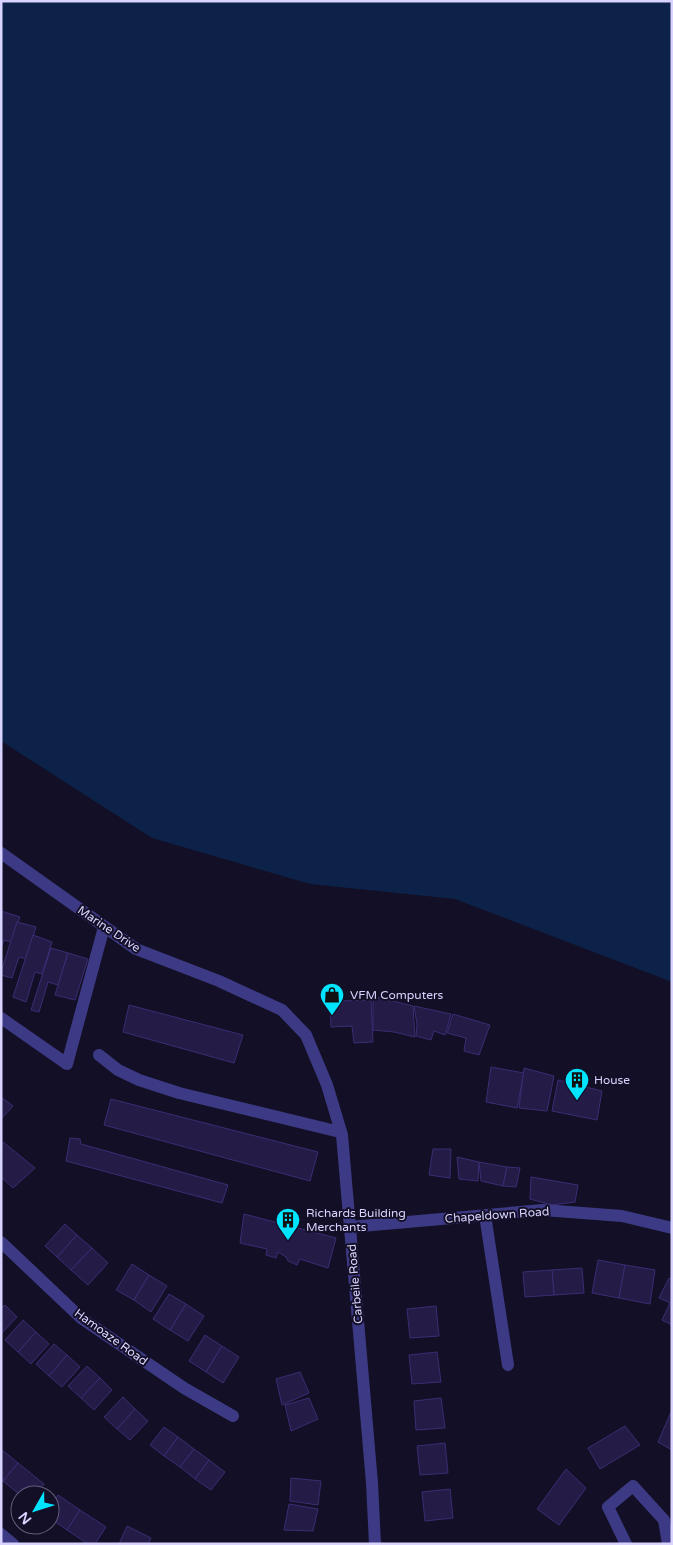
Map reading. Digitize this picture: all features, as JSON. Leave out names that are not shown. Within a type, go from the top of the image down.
[{"type":"street","name":"Marine Drive","points":[[1,853],[136,949],[219,981],[282,1010]]},
{"type":"street","points":[[1,1018],[67,1064],[104,928]]},
{"type":"street","name":"Carbeile Road","points":[[282,1010],[306,1036],[328,1085],[340,1132],[372,1483],[375,1544]]},
{"type":"street","points":[[99,1055],[118,1070],[139,1080],[179,1093],[340,1132]]},
{"type":"street","name":"Chapeldown Road","points":[[350,1227],[543,1210],[622,1216],[672,1228]]},
{"type":"street","points":[[485,1215],[508,1364]]},
{"type":"street","name":"Hamoaze Road","points":[[1,1242],[81,1318],[184,1388],[233,1416]]},
{"type":"street","points":[[626,1544],[608,1507],[633,1486],[664,1520],[668,1544]]},
{"type":"street","points":[[1,1534],[13,1544]]},
{"type":"water","points":[[1,1],[672,1],[672,982],[455,899],[310,884],[152,838],[1,741]]},
{"type":"building","points":[[1,911],[20,917],[11,942],[4,940],[1,949]]},
{"type":"building","points":[[17,922],[36,927],[26,959],[19,957],[12,978],[1,975],[1,972]]},
{"type":"building","points":[[33,935],[52,942],[42,974],[35,972],[26,1002],[13,997]]},
{"type":"building","points":[[51,948],[68,953],[58,985],[48,982],[39,1012],[31,1010]]},
{"type":"building","points":[[68,953],[88,959],[75,1000],[55,995]]},
{"type":"building","points":[[373,996],[413,1006],[415,1037],[373,1030]]},
{"type":"building","points":[[330,999],[341,1001],[371,1000],[373,1042],[354,1043],[352,1026],[331,1027]]},
{"type":"building","points":[[129,1005],[243,1035],[234,1063],[123,1032]]},
{"type":"building","points":[[414,1006],[451,1014],[445,1035],[434,1031],[431,1040],[416,1036],[417,1024]]},
{"type":"building","points":[[453,1014],[490,1025],[479,1055],[464,1051],[466,1038],[447,1033]]},
{"type":"building","points":[[491,1067],[524,1073],[517,1108],[486,1102]]},
{"type":"building","points":[[524,1068],[554,1076],[547,1111],[519,1108]]},
{"type":"building","name":"House","points":[[558,1080],[602,1091],[597,1120],[552,1111]]},
{"type":"building","points":[[1,1097],[13,1106],[1,1119]]},
{"type":"building","points":[[111,1099],[318,1152],[310,1181],[104,1125]]},
{"type":"building","points":[[70,1138],[80,1139],[81,1144],[228,1185],[222,1203],[66,1161]]},
{"type":"building","points":[[3,1142],[35,1168],[13,1188],[1,1177],[1,1144]]},
{"type":"building","points":[[433,1149],[451,1149],[450,1178],[429,1175]]},
{"type":"building","points":[[457,1157],[479,1162],[478,1181],[459,1179]]},
{"type":"building","points":[[479,1162],[507,1167],[503,1186],[481,1181]]},
{"type":"building","points":[[507,1167],[520,1168],[516,1187],[503,1186]]},
{"type":"building","points":[[531,1177],[578,1185],[575,1202],[552,1205],[530,1199]]},
{"type":"building","name":"Richards Building Merchants","points":[[244,1214],[336,1238],[328,1268],[300,1259],[297,1265],[288,1261],[286,1257],[278,1252],[276,1258],[266,1255],[267,1249],[240,1243]]},
{"type":"building","points":[[65,1224],[77,1235],[57,1257],[45,1246]]},
{"type":"building","points":[[77,1235],[92,1248],[71,1270],[57,1257]]},
{"type":"building","points":[[92,1248],[108,1263],[88,1285],[71,1270]]},
{"type":"building","points":[[598,1260],[625,1265],[619,1298],[592,1293]]},
{"type":"building","points":[[132,1264],[149,1275],[134,1300],[116,1290]]},
{"type":"building","points":[[625,1265],[655,1270],[650,1304],[619,1298]]},
{"type":"building","points":[[582,1268],[584,1293],[554,1295],[552,1270]]},
{"type":"building","points":[[552,1270],[554,1295],[525,1297],[523,1272]]},
{"type":"building","points":[[149,1275],[167,1286],[151,1312],[134,1300]]},
{"type":"building","points":[[669,1278],[672,1279],[672,1325],[662,1320],[670,1303],[659,1298]]},
{"type":"building","points":[[169,1294],[186,1304],[170,1330],[153,1319]]},
{"type":"building","points":[[186,1304],[204,1316],[188,1341],[170,1330]]},
{"type":"building","points":[[5,1305],[17,1317],[1,1334],[1,1308]]},
{"type":"building","points":[[436,1306],[439,1336],[410,1338],[407,1309]]},
{"type":"building","points":[[23,1320],[36,1332],[18,1352],[5,1340]]},
{"type":"building","points":[[36,1332],[49,1344],[31,1364],[18,1352]]},
{"type":"building","points":[[205,1335],[222,1346],[206,1372],[189,1361]]},
{"type":"building","points":[[54,1344],[67,1355],[49,1376],[36,1364]]},
{"type":"building","points":[[222,1346],[239,1357],[223,1383],[206,1372]]},
{"type":"building","points":[[437,1352],[441,1382],[412,1384],[409,1355]]},
{"type":"building","points":[[67,1355],[80,1367],[62,1387],[49,1376]]},
{"type":"building","points":[[87,1366],[100,1378],[81,1398],[68,1386]]},
{"type":"building","points":[[300,1372],[309,1393],[282,1405],[276,1379]]},
{"type":"building","points":[[100,1378],[112,1390],[94,1410],[81,1398]]},
{"type":"building","points":[[123,1397],[135,1409],[117,1429],[104,1417]]},
{"type":"building","points":[[309,1398],[318,1419],[291,1431],[285,1405]]},
{"type":"building","points":[[441,1398],[445,1428],[416,1430],[414,1401]]},
{"type":"building","points":[[135,1409],[148,1421],[130,1440],[117,1429]]},
{"type":"building","points":[[672,1413],[672,1450],[658,1442]]},
{"type":"building","points":[[625,1426],[640,1445],[600,1469],[588,1448]]},
{"type":"building","points":[[164,1427],[178,1437],[164,1456],[150,1445]]},
{"type":"building","points":[[178,1437],[194,1449],[180,1467],[164,1456]]},
{"type":"building","points":[[445,1443],[448,1473],[420,1475],[417,1446]]},
{"type":"building","points":[[1,1449],[18,1463],[3,1481],[1,1480]]},
{"type":"building","points":[[194,1449],[209,1460],[195,1479],[180,1467]]},
{"type":"building","points":[[209,1460],[225,1472],[211,1490],[195,1479]]},
{"type":"building","points":[[18,1463],[44,1484],[10,1485],[10,1487],[3,1481]]},
{"type":"building","points":[[566,1469],[586,1488],[559,1525],[537,1509]]},
{"type":"building","points":[[291,1478],[321,1481],[318,1505],[290,1501]]},
{"type":"building","points":[[450,1489],[453,1518],[425,1521],[422,1492]]},
{"type":"building","points":[[60,1496],[80,1510],[67,1530],[60,1525]]},
{"type":"building","points":[[289,1504],[318,1509],[313,1531],[284,1530]]},
{"type":"building","points":[[80,1510],[106,1527],[95,1544],[88,1544],[67,1530]]},
{"type":"building","points":[[127,1526],[151,1538],[148,1544],[119,1544]]},
{"type":"place","name":"VFM Computers","points":[[332,1016]]},
{"type":"place","name":"House","points":[[577,1101]]},
{"type":"place","name":"Richards Building Merchants","points":[[288,1241]]}]
